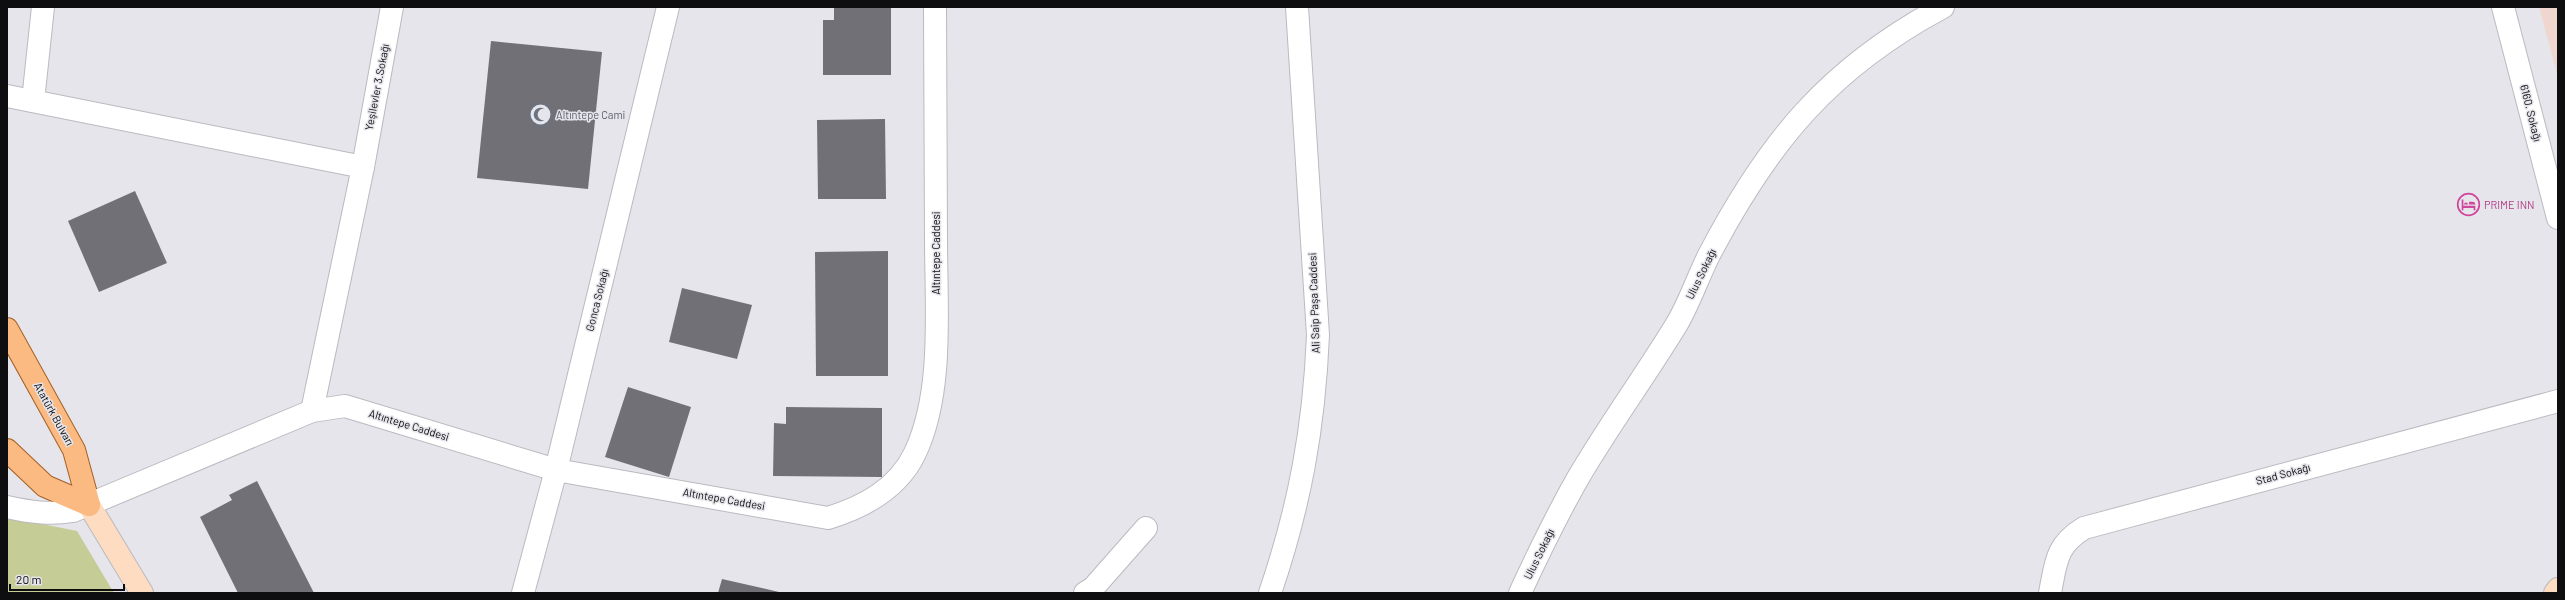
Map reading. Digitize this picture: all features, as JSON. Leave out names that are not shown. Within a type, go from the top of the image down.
[{"type":"main road","name":"Atatürk Bulvarı","points":[[7,329],[74,450],[89,505],[142,593]]},
{"type":"main road","points":[[7,450],[45,486],[89,505]]},
{"type":"main road","points":[[2555,593],[2558,589]]},
{"type":"street","points":[[33,101],[43,7]]},
{"type":"street","name":"Yeşilevler 3.Sokağı","points":[[312,411],[362,167],[392,7]]},
{"type":"street","name":"Gonca Sokağı","points":[[523,593],[556,470],[668,7]]},
{"type":"street","name":"Altıntepe Caddesi","points":[[7,507],[34,513],[56,514],[89,505],[312,411],[345,406],[556,470],[828,518],[868,502],[886,490],[901,474],[914,454],[924,432],[935,361],[935,7]]},
{"type":"street","name":"Ali Saip Paşa Caddesi","points":[[1270,593],[1299,497],[1309,443],[1315,390],[1318,335],[1297,7]]},
{"type":"street","name":"Ulus Sokağı","points":[[1520,593],[1578,478],[1679,320],[1708,256],[1764,160],[1790,127],[1819,96],[1851,68],[1885,42],[1943,7]]},
{"type":"street","name":"6160. Sokağı","points":[[2503,7],[2558,218]]},
{"type":"street","points":[[7,96],[362,167]]},
{"type":"street","name":"Stad Sokağı","points":[[2050,593],[2058,554],[2072,535],[2084,528],[2558,401]]},
{"type":"street","points":[[1085,593],[1093,588],[1146,528]]},
{"type":"shaded area","points":[[2539,7],[2558,7],[2558,77]]},
{"type":"green space","points":[[7,517],[77,531],[114,593],[7,593]]},
{"type":"building","points":[[834,7],[891,7],[891,75],[823,75],[823,20],[834,20]]},
{"type":"building","name":"Altıntepe Cami","points":[[491,41],[602,52],[588,189],[477,178]]},
{"type":"building","points":[[885,119],[886,199],[818,199],[817,120]]},
{"type":"building","points":[[135,191],[167,263],[99,292],[68,221]]},
{"type":"building","points":[[888,251],[888,376],[816,376],[815,252]]},
{"type":"building","points":[[682,288],[752,305],[737,359],[669,342]]},
{"type":"building","points":[[628,387],[691,407],[669,477],[605,457]]},
{"type":"building","points":[[786,407],[882,408],[882,477],[773,476],[774,423],[786,424]]},
{"type":"building","points":[[257,481],[314,593],[238,593],[200,517],[232,500],[229,495]]},
{"type":"building","points":[[722,579],[779,592],[779,593],[718,593]]},
{"type":"place","name":"Altıntepe Cami","points":[[540,115]]},
{"type":"place","name":"PRIME INN","points":[[2469,205]]}]
